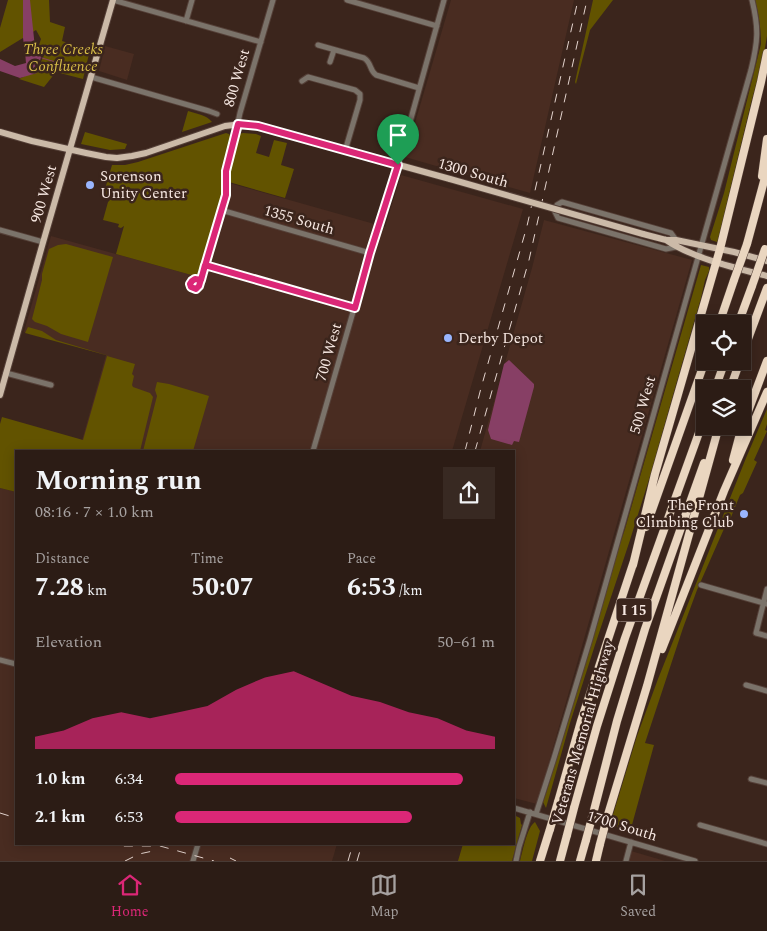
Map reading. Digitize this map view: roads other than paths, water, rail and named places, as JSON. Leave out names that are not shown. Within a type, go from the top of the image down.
[{"type":"highway","points":[[633,565],[655,474],[717,261],[767,53]]},
{"type":"highway","points":[[757,208],[767,139]]},
{"type":"highway","points":[[722,315],[747,244],[767,170]]},
{"type":"highway","points":[[741,315],[766,246]]},
{"type":"highway","points":[[751,331],[767,289]]},
{"type":"highway","points":[[724,491],[741,430],[767,361]]},
{"type":"highway","points":[[541,861],[581,721],[633,565],[702,370]]},
{"type":"highway","points":[[647,686],[724,491],[767,392]]},
{"type":"highway","name":"Veterans Memorial Highway","points":[[560,861],[597,726],[624,638],[698,435]]},
{"type":"highway","name":"Veterans Memorial Highway","points":[[580,861],[617,721],[645,629],[715,435]]},
{"type":"highway","points":[[596,861],[647,686],[716,435]]},
{"type":"main road","name":"900 West","points":[[0,395],[114,0]]},
{"type":"main road","name":"1300 South","points":[[238,124],[258,126],[676,243],[702,245],[767,261]]},
{"type":"main road","points":[[0,132],[70,150],[106,157],[124,158],[146,153],[215,129],[238,124]]},
{"type":"main road","name":"1300 South","points":[[676,243],[699,256],[767,276]]},
{"type":"street","points":[[114,0],[261,42]]},
{"type":"street","points":[[186,21],[192,0]]},
{"type":"street","name":"800 West","points":[[201,280],[222,210],[226,190],[227,167],[238,124],[273,0]]},
{"type":"street","points":[[347,0],[437,26]]},
{"type":"street","name":"700 West","points":[[313,450],[370,253],[398,165],[444,0]]},
{"type":"street","name":"500 West","points":[[516,861],[519,846],[554,758],[590,639],[751,70],[757,46],[756,19],[752,0]]},
{"type":"street","points":[[318,45],[366,59],[372,72],[376,75],[419,88]]},
{"type":"street","points":[[330,62],[334,50]]},
{"type":"street","points":[[305,70],[308,77]]},
{"type":"street","points":[[91,77],[209,110],[217,114]]},
{"type":"street","points":[[302,81],[308,77],[354,90],[360,94],[360,100],[345,151]]},
{"type":"street","name":"1300 South","points":[[562,202],[671,233],[676,243],[666,249],[558,218],[555,212],[557,205],[562,202]]},
{"type":"street","name":"1355 South","points":[[222,210],[370,253]]},
{"type":"street","points":[[0,230],[43,242]]},
{"type":"street","points":[[205,265],[355,308]]},
{"type":"street","points":[[6,373],[51,385]]},
{"type":"street","points":[[701,585],[765,603]]},
{"type":"street","points":[[767,589],[765,603],[756,632],[767,636]]},
{"type":"street","points":[[0,660],[15,664]]},
{"type":"street","points":[[746,685],[767,691]]},
{"type":"street","points":[[751,779],[767,784]]},
{"type":"street","name":"1700 South","points":[[515,808],[695,861]]},
{"type":"street","points":[[700,825],[767,844]]},
{"type":"street","points":[[626,861],[631,842]]},
{"type":"street","points":[[193,861],[198,845]]},
{"type":"waterway","points":[[42,58],[82,70]]},
{"type":"railway","points":[[465,450],[527,226],[578,0]]},
{"type":"railway","points":[[475,450],[529,260],[587,0]]},
{"type":"railway","points":[[0,813],[15,818]]},
{"type":"railway","points":[[114,845],[160,846],[214,861]]},
{"type":"railway","points":[[348,861],[353,845]]},
{"type":"railway","points":[[357,861],[362,845]]},
{"type":"railway","points":[[125,861],[139,854],[153,851]]},
{"type":"railway","points":[[230,858],[236,861]]},
{"type":"place","name":"Sorenson Unity Center","points":[[90,185]]},
{"type":"place","name":"Derby Depot","points":[[448,338]]},
{"type":"place","name":"The Front Climbing Club","points":[[744,514]]},
{"type":"park label","name":"Three Creeks Confluence","points":[[63,58]]}]
